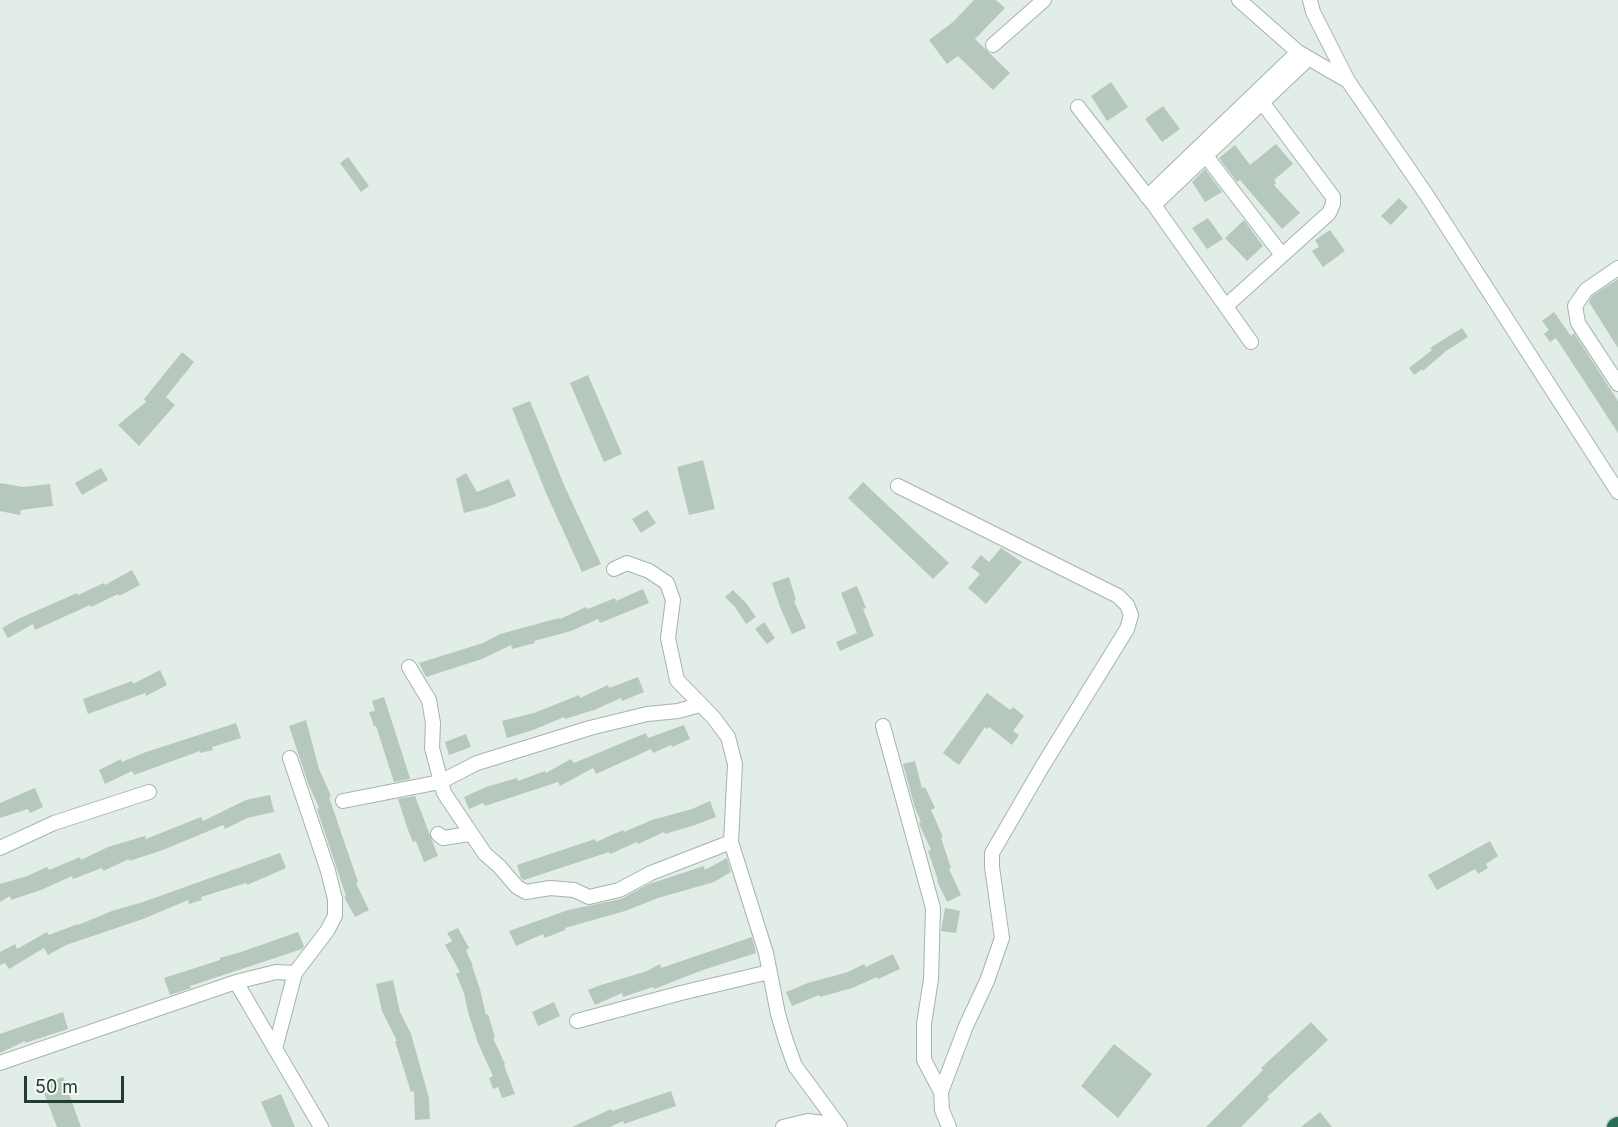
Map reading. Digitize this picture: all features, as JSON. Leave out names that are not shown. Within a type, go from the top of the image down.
[{"type":"street","points":[[993,45],[1044,0]]},
{"type":"street","points":[[1239,0],[1303,56],[1348,81]]},
{"type":"street","points":[[1310,0],[1313,12],[1348,81],[1616,485]]},
{"type":"street","points":[[1150,201],[1206,156],[1262,102],[1303,56]]},
{"type":"street","points":[[1150,201],[1303,56]]},
{"type":"street","points":[[1226,306],[1329,213],[1333,204],[1333,197],[1262,102]]},
{"type":"street","points":[[1078,107],[1150,201],[1251,342]]},
{"type":"street","points":[[1206,156],[1282,255]]},
{"type":"street","points":[[1617,381],[1578,323],[1575,306],[1586,290],[1618,268]]},
{"type":"street","points":[[898,486],[1118,596],[1127,605],[1131,615],[1126,629],[992,853],[1002,938],[987,981],[966,1026],[941,1092],[942,1110],[949,1127]]},
{"type":"street","points":[[614,569],[627,563],[649,571],[668,583],[673,600],[668,638],[677,680],[713,717],[728,737],[735,764],[731,842],[766,953],[778,1014],[795,1066],[840,1127]]},
{"type":"street","points":[[409,667],[429,700],[433,723],[432,748],[444,793],[484,854],[499,866],[517,887],[526,892],[550,888],[574,890],[589,897],[619,890],[651,873],[731,842]]},
{"type":"street","points":[[343,801],[440,782],[477,763],[590,728],[647,714],[678,711],[700,705]]},
{"type":"street","points":[[883,726],[933,908],[931,979],[924,1024],[924,1060],[941,1092]]},
{"type":"street","points":[[275,1049],[296,973],[335,916],[335,899],[328,871],[290,758]]},
{"type":"street","points":[[0,848],[54,823],[149,792]]},
{"type":"street","points":[[438,834],[443,838],[470,834]]},
{"type":"street","points":[[0,1064],[236,982],[276,972],[296,973]]},
{"type":"street","points":[[577,1021],[769,972]]},
{"type":"street","points":[[236,982],[321,1127]]},
{"type":"street","points":[[783,1127],[808,1121],[831,1124],[835,1127]]},
{"type":"building","points":[[974,0],[996,0],[1005,8],[975,39],[1010,73],[993,90],[958,56],[947,64],[929,40],[953,22]]},
{"type":"building","points":[[1111,82],[1128,107],[1107,121],[1091,96]]},
{"type":"building","points":[[1163,106],[1180,129],[1162,142],[1145,119]]},
{"type":"building","points":[[1276,144],[1293,164],[1274,180],[1276,183],[1274,185],[1300,213],[1282,229],[1240,180],[1237,182],[1219,158],[1235,145],[1250,165]]},
{"type":"building","points":[[348,157],[369,186],[361,192],[340,163]]},
{"type":"building","points":[[1205,169],[1222,192],[1205,202],[1192,182]]},
{"type":"building","points":[[1399,198],[1408,207],[1391,225],[1381,216]]},
{"type":"building","points":[[1208,218],[1223,239],[1207,249],[1192,228]]},
{"type":"building","points":[[1244,220],[1263,246],[1247,261],[1225,238]]},
{"type":"building","points":[[1330,230],[1345,251],[1323,267],[1312,251],[1319,247],[1315,240]]},
{"type":"building","points":[[1618,279],[1618,348],[1589,302],[1592,296]]},
{"type":"building","points":[[1554,312],[1571,336],[1574,333],[1618,401],[1618,433],[1556,338],[1550,342],[1544,334],[1549,330],[1542,321]]},
{"type":"building","points":[[1462,328],[1468,337],[1446,351],[1423,371],[1422,369],[1414,375],[1409,368],[1432,350],[1430,348]]},
{"type":"building","points":[[182,352],[194,362],[166,397],[175,405],[139,446],[118,425],[146,402],[144,399]]},
{"type":"building","points":[[588,375],[622,454],[604,462],[570,383]]},
{"type":"building","points":[[530,401],[564,485],[601,564],[582,572],[546,493],[512,408]]},
{"type":"building","points":[[703,460],[715,509],[689,515],[677,467]]},
{"type":"building","points":[[101,468],[108,480],[82,495],[75,483]]},
{"type":"building","points":[[466,473],[477,492],[509,479],[516,496],[464,513],[456,479]]},
{"type":"building","points":[[863,482],[949,563],[933,579],[848,498]]},
{"type":"building","points":[[0,483],[23,487],[50,484],[53,506],[21,510],[20,515],[0,511]]},
{"type":"building","points":[[647,510],[656,523],[641,533],[632,519]]},
{"type":"building","points":[[1001,548],[1022,562],[986,604],[968,588],[980,574],[971,567],[981,555],[989,562]]},
{"type":"building","points":[[132,570],[140,585],[119,596],[118,594],[91,607],[90,605],[35,630],[33,624],[8,638],[2,628],[77,593],[78,595],[104,583],[105,585]]},
{"type":"building","points":[[789,577],[796,600],[794,601],[806,628],[792,634],[772,583]]},
{"type":"building","points":[[857,586],[874,636],[840,651],[836,642],[857,633],[841,593]]},
{"type":"building","points":[[643,589],[649,603],[600,623],[598,619],[571,631],[534,641],[535,643],[512,649],[511,645],[482,659],[426,677],[419,663],[483,643],[500,634],[560,619],[586,607],[588,609],[615,598],[616,601]]},
{"type":"building","points":[[733,590],[756,617],[746,624],[725,597]]},
{"type":"building","points":[[764,622],[775,638],[767,644],[755,629]]},
{"type":"building","points":[[160,670],[167,685],[146,696],[145,693],[88,714],[83,699],[132,681],[133,684]]},
{"type":"building","points":[[638,677],[644,692],[507,738],[502,721],[534,713],[579,695],[580,698],[608,685],[609,688]]},
{"type":"building","points":[[987,693],[1010,710],[1013,707],[1024,716],[1013,731],[1019,735],[1012,745],[989,727],[987,729],[985,727],[959,765],[943,753]]},
{"type":"building","points":[[384,697],[410,779],[394,782],[376,726],[369,712],[375,711],[372,701]]},
{"type":"building","points":[[306,720],[319,769],[331,796],[329,797],[358,882],[356,883],[369,910],[355,917],[344,897],[346,896],[317,809],[319,808],[289,726]]},
{"type":"building","points":[[236,723],[241,738],[212,747],[213,750],[200,753],[200,751],[134,775],[132,771],[105,784],[99,770],[121,759],[122,762]]},
{"type":"building","points":[[684,725],[690,739],[653,753],[651,749],[596,774],[593,768],[560,786],[558,782],[469,809],[464,797],[486,787],[517,778],[518,781],[545,771],[546,773],[571,759],[574,763],[646,733],[648,738]]},
{"type":"building","points":[[466,734],[471,747],[449,755],[445,742]]},
{"type":"building","points":[[915,761],[922,788],[925,787],[935,808],[931,810],[943,837],[941,838],[951,868],[949,869],[961,895],[947,902],[937,881],[928,851],[931,850],[919,823],[921,822],[903,764]]},
{"type":"building","points":[[35,788],[43,807],[30,813],[28,809],[0,818],[0,803]]},
{"type":"building","points":[[270,795],[274,812],[247,818],[225,829],[223,825],[163,850],[129,861],[129,859],[103,871],[102,868],[73,879],[72,876],[41,890],[11,900],[10,896],[0,902],[0,884],[47,867],[49,870],[80,857],[81,860],[108,847],[145,836],[146,839],[201,817],[203,821],[246,800]]},
{"type":"building","points":[[415,796],[438,856],[424,862],[416,841],[413,842],[408,830],[398,799]]},
{"type":"building","points":[[710,801],[716,817],[665,834],[664,832],[610,854],[609,852],[524,880],[521,878],[517,865],[595,839],[596,842],[623,830],[624,832]]},
{"type":"building","points":[[1490,841],[1498,856],[1486,864],[1488,868],[1478,874],[1475,869],[1437,890],[1428,875]]},
{"type":"building","points":[[280,853],[286,868],[247,885],[246,883],[201,897],[202,900],[189,904],[188,900],[143,919],[66,945],[48,955],[44,948],[9,969],[5,963],[0,965],[0,952],[15,944],[17,949],[47,932],[49,935]]},
{"type":"building","points":[[727,858],[731,872],[714,882],[565,928],[545,938],[543,934],[516,946],[509,931],[568,910],[621,899],[649,884],[704,866],[705,870]]},
{"type":"building","points":[[945,908],[960,911],[956,933],[941,931]]},
{"type":"building","points":[[458,928],[469,948],[466,950],[473,966],[486,1015],[488,1014],[495,1037],[493,1038],[515,1094],[502,1098],[498,1087],[493,1089],[489,1078],[493,1076],[478,1043],[464,993],[456,974],[460,972],[445,945],[452,941],[447,933]]},
{"type":"building","points":[[298,932],[304,946],[302,949],[190,986],[191,988],[170,995],[164,978]]},
{"type":"building","points":[[752,937],[756,953],[654,989],[653,987],[623,997],[622,993],[595,1005],[588,990],[647,971],[660,964],[661,968]]},
{"type":"building","points":[[893,954],[900,969],[852,988],[820,997],[819,995],[792,1006],[786,992],[808,983],[848,972],[864,964],[866,967]]},
{"type":"building","points":[[393,980],[400,1012],[411,1034],[429,1098],[430,1119],[415,1120],[414,1091],[411,1092],[395,1041],[397,1041],[382,1011],[376,984]]},
{"type":"building","points":[[554,1002],[560,1016],[538,1026],[532,1012]]},
{"type":"building","points":[[63,1012],[68,1029],[25,1043],[25,1041],[0,1053],[0,1034]]},
{"type":"building","points":[[1311,1022],[1328,1040],[1267,1097],[1269,1099],[1241,1127],[1206,1127],[1263,1070],[1261,1068]]},
{"type":"building","points":[[1114,1044],[1152,1074],[1118,1118],[1081,1086]]},
{"type":"building","points":[[63,1077],[81,1127],[57,1127],[41,1085]]},
{"type":"building","points":[[671,1091],[676,1106],[610,1127],[572,1127],[611,1109],[612,1111]]},
{"type":"building","points":[[281,1094],[295,1127],[272,1127],[261,1102]]},
{"type":"building","points":[[1320,1112],[1332,1127],[1301,1127]]}]
